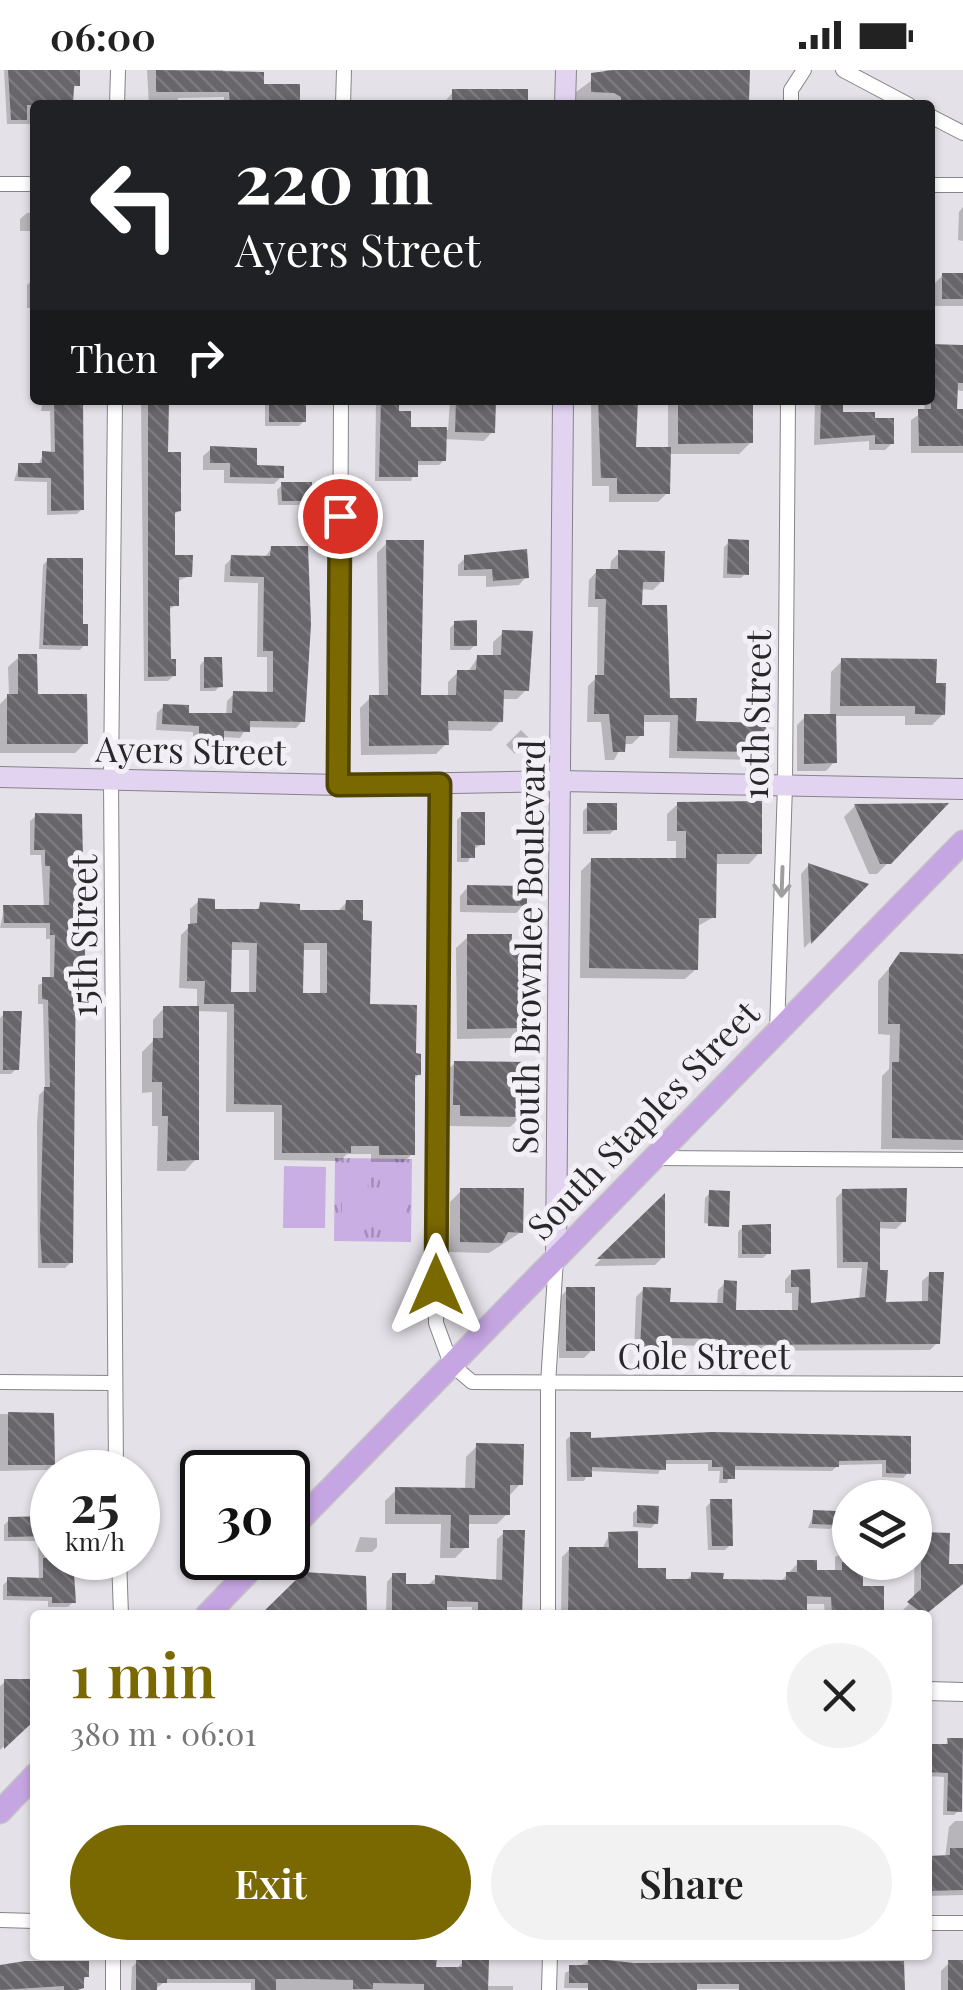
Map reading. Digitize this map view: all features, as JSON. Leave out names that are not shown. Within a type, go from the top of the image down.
[{"type":"main road","points":[[565,100],[566,70]]},
{"type":"main road","name":"South Brownlee Boulevard","points":[[556,1258],[563,405]]},
{"type":"main road","name":"Ayers Street","points":[[0,777],[338,785],[561,781],[963,789]]},
{"type":"main road","name":"South Staples Street","points":[[310,1509],[963,842]]},
{"type":"main road","points":[[211,1610],[240,1580]]},
{"type":"main road","points":[[0,1812],[30,1780]]},
{"type":"street","points":[[118,70],[118,100]]},
{"type":"street","points":[[343,100],[344,70]]},
{"type":"street","points":[[791,100],[791,90],[804,70]]},
{"type":"street","points":[[842,70],[900,100]]},
{"type":"street","points":[[935,119],[963,133]]},
{"type":"street","points":[[0,184],[30,184]]},
{"type":"street","points":[[935,184],[963,184]]},
{"type":"street","name":"15th Street","points":[[115,405],[111,780],[116,1450]]},
{"type":"street","points":[[338,785],[341,405]]},
{"type":"street","name":"10th Street","points":[[777,1031],[785,785],[788,405]]},
{"type":"street","points":[[440,784],[436,1324],[451,1364]]},
{"type":"street","points":[[654,1158],[963,1160]]},
{"type":"street","name":"South Brownlee Boulevard","points":[[548,1610],[548,1384],[556,1258]]},
{"type":"street","name":"Cole Street","points":[[451,1364],[472,1382],[963,1384]]},
{"type":"street","points":[[0,1382],[114,1383]]},
{"type":"street","points":[[120,1580],[121,1610]]},
{"type":"street","points":[[932,1692],[963,1692]]},
{"type":"street","points":[[0,1920],[30,1921]]},
{"type":"street","points":[[932,1923],[963,1923]]},
{"type":"street","points":[[112,1960],[113,1990]]},
{"type":"street","points":[[549,1990],[550,1960]]},
{"type":"green space","points":[[335,1158],[412,1159],[411,1242],[334,1241]]},
{"type":"green space","points":[[284,1166],[326,1167],[325,1228],[283,1228]]},
{"type":"green space","points":[[342,1174],[368,1174],[367,1229],[342,1229]]},
{"type":"green space","points":[[380,1174],[405,1174],[405,1229],[380,1229]]},
{"type":"building","points":[[8,70],[80,70],[80,86],[74,86],[73,100],[30,100],[27,120],[11,120]]},
{"type":"building","points":[[156,70],[264,72],[264,84],[300,84],[300,100],[230,100],[229,92],[156,92]]},
{"type":"building","points":[[750,70],[749,100],[621,100],[614,93],[591,92],[591,73]]},
{"type":"building","points":[[452,89],[528,89],[528,100],[452,100]]},
{"type":"building","points":[[942,273],[963,273],[963,299],[942,299]]},
{"type":"building","points":[[935,344],[963,345],[963,383],[958,383],[957,409],[963,409],[963,446],[919,446],[918,409],[935,405]]},
{"type":"building","points":[[54,405],[83,405],[84,510],[51,511],[51,478],[18,477],[18,463],[42,463],[42,451],[55,452]]},
{"type":"building","points":[[148,405],[169,405],[168,452],[181,452],[181,511],[175,512],[175,555],[193,555],[192,577],[179,577],[179,606],[170,606],[171,659],[176,659],[176,676],[148,677]]},
{"type":"building","points":[[269,405],[306,405],[306,422],[269,422]]},
{"type":"building","points":[[381,405],[399,405],[399,411],[411,411],[411,427],[447,427],[446,461],[418,461],[418,477],[379,477]]},
{"type":"building","points":[[456,405],[496,405],[495,433],[455,432]]},
{"type":"building","points":[[598,405],[638,405],[636,447],[671,447],[670,494],[617,494],[617,478],[601,478]]},
{"type":"building","points":[[678,405],[753,405],[753,443],[678,444]]},
{"type":"building","points":[[821,405],[843,405],[843,412],[875,412],[875,418],[894,418],[894,444],[875,444],[875,435],[820,439]]},
{"type":"building","points":[[210,446],[257,448],[257,465],[284,466],[284,478],[230,477],[230,463],[210,463]]},
{"type":"building","points":[[281,482],[312,482],[312,501],[282,501]]},
{"type":"building","points":[[728,539],[749,540],[749,575],[727,574]]},
{"type":"building","points":[[386,540],[424,540],[421,695],[456,695],[457,670],[476,670],[477,655],[501,655],[502,630],[533,631],[529,691],[504,690],[503,722],[448,721],[449,745],[369,746],[369,695],[388,695]]},
{"type":"building","points":[[271,546],[308,546],[311,624],[305,722],[250,721],[250,732],[224,731],[224,741],[199,741],[199,726],[162,724],[163,704],[189,705],[189,713],[232,713],[233,691],[273,692],[273,651],[263,651],[264,577],[230,576],[231,555],[270,556]]},
{"type":"building","points":[[527,549],[529,578],[493,581],[492,569],[464,570],[464,555]]},
{"type":"building","points":[[618,550],[665,551],[664,582],[643,582],[642,605],[667,605],[670,698],[697,698],[696,721],[766,723],[765,752],[677,751],[678,715],[644,715],[644,736],[626,736],[625,752],[613,752],[609,714],[594,714],[595,675],[604,675],[606,599],[595,599],[596,569],[618,569]]},
{"type":"building","points":[[47,558],[83,558],[83,624],[88,624],[88,646],[43,645]]},
{"type":"building","points":[[477,620],[477,646],[454,646],[454,621]]},
{"type":"building","points":[[18,654],[37,654],[38,694],[87,694],[88,744],[7,744],[7,694],[18,694]]},
{"type":"building","points":[[204,657],[222,657],[223,687],[204,688]]},
{"type":"building","points":[[841,658],[937,659],[936,683],[946,683],[945,715],[915,714],[915,706],[840,706]]},
{"type":"building","points":[[804,714],[836,714],[837,763],[804,764]]},
{"type":"building","points":[[762,801],[762,854],[717,854],[716,918],[699,918],[698,970],[589,968],[591,858],[686,858],[686,831],[677,831],[677,802]]},
{"type":"building","points":[[587,803],[617,803],[617,830],[587,831]]},
{"type":"building","points":[[949,803],[891,864],[880,864],[854,804]]},
{"type":"building","points":[[461,812],[485,812],[485,845],[475,845],[475,858],[461,858]]},
{"type":"building","points":[[35,813],[82,814],[85,964],[76,964],[73,1263],[42,1263],[40,1230],[44,1087],[50,1087],[48,1000],[42,999],[42,977],[54,977],[55,935],[50,935],[50,923],[4,923],[3,905],[49,905],[50,866],[45,866],[45,850],[34,850]]},
{"type":"building","points":[[808,863],[869,884],[811,944]]},
{"type":"building","points":[[467,885],[527,886],[527,906],[467,905]]},
{"type":"building","points":[[198,898],[215,899],[215,909],[259,909],[260,902],[300,904],[300,910],[345,910],[346,900],[363,900],[363,920],[372,921],[370,1004],[417,1005],[416,1053],[421,1054],[421,1075],[415,1075],[415,1155],[379,1155],[379,1146],[351,1146],[351,1153],[282,1153],[282,1105],[234,1104],[234,1004],[204,1004],[205,981],[187,981],[188,924],[197,923]],"holes":[[[232,942],[257,943],[256,992],[231,992]],[[304,943],[327,943],[327,993],[303,993]]]},
{"type":"building","points":[[467,934],[512,934],[511,951],[525,951],[525,1028],[467,1029]]},
{"type":"building","points":[[900,952],[963,954],[963,1140],[892,1138],[892,1062],[899,1062],[900,1024],[888,1024],[889,968]]},
{"type":"building","points":[[163,1006],[199,1006],[199,1160],[167,1161],[168,1116],[162,1116],[162,1082],[152,1082],[153,1038],[163,1038]]},
{"type":"building","points":[[3,1011],[22,1011],[19,1070],[3,1070]]},
{"type":"building","points":[[454,1061],[525,1062],[524,1117],[460,1116],[460,1105],[453,1105]]},
{"type":"building","points":[[460,1188],[524,1188],[523,1233],[508,1232],[502,1243],[460,1242]]},
{"type":"building","points":[[907,1188],[906,1222],[880,1222],[880,1270],[888,1270],[886,1302],[928,1301],[929,1272],[944,1272],[940,1344],[718,1345],[718,1339],[669,1338],[668,1351],[640,1350],[643,1287],[671,1288],[670,1302],[723,1303],[724,1280],[737,1281],[736,1310],[798,1310],[799,1287],[791,1287],[791,1270],[810,1269],[811,1303],[865,1297],[868,1262],[843,1262],[842,1189]]},
{"type":"building","points":[[709,1190],[730,1191],[729,1227],[708,1226]]},
{"type":"building","points":[[665,1193],[665,1258],[597,1259]]},
{"type":"building","points":[[771,1224],[771,1254],[742,1254],[742,1225]]},
{"type":"building","points":[[566,1287],[595,1287],[595,1351],[566,1351]]},
{"type":"building","points":[[8,1412],[54,1413],[55,1450],[30,1450],[30,1465],[8,1465]]},
{"type":"building","points":[[570,1432],[591,1432],[591,1438],[712,1432],[911,1436],[911,1474],[886,1473],[886,1460],[839,1461],[839,1467],[735,1466],[735,1479],[723,1479],[723,1467],[712,1467],[712,1460],[666,1460],[666,1470],[592,1467],[592,1477],[571,1477]]},
{"type":"building","points":[[476,1443],[524,1444],[523,1485],[510,1485],[510,1515],[469,1515],[469,1548],[450,1548],[451,1515],[395,1514],[395,1487],[475,1488]]},
{"type":"building","points":[[710,1499],[732,1499],[733,1546],[712,1546]]},
{"type":"building","points":[[637,1505],[659,1506],[658,1524],[637,1523]]},
{"type":"building","points":[[813,1510],[832,1511],[832,1525],[812,1524]]},
{"type":"building","points":[[30,1516],[30,1536],[8,1537],[8,1517]]},
{"type":"building","points":[[503,1530],[525,1530],[522,1610],[478,1610],[478,1602],[447,1601],[447,1610],[392,1610],[392,1573],[406,1573],[406,1584],[435,1584],[435,1575],[502,1580]]},
{"type":"building","points":[[638,1531],[638,1568],[666,1568],[666,1579],[691,1579],[691,1572],[724,1573],[723,1579],[786,1580],[786,1572],[797,1572],[797,1560],[817,1560],[817,1570],[832,1570],[832,1580],[863,1580],[863,1586],[884,1586],[884,1610],[832,1610],[831,1597],[807,1596],[807,1610],[568,1610],[569,1547],[609,1547],[608,1532]]},
{"type":"building","points":[[932,1532],[950,1533],[949,1564],[963,1564],[963,1584],[931,1610],[918,1610],[907,1602],[921,1589],[921,1580],[932,1580]]},
{"type":"building","points":[[310,1572],[366,1576],[367,1610],[265,1610],[296,1580],[310,1580]]},
{"type":"building","points":[[7,1577],[74,1580],[76,1603],[52,1603],[52,1597],[7,1596]]},
{"type":"building","points":[[4,1679],[30,1679],[30,1725],[4,1749]]},
{"type":"building","points":[[947,1738],[963,1738],[962,1812],[947,1811],[948,1773],[932,1772],[932,1744],[948,1744]]},
{"type":"building","points":[[950,1848],[963,1848],[963,1890],[932,1891],[932,1856],[950,1855]]},
{"type":"building","points":[[136,1960],[437,1960],[436,1967],[462,1967],[462,1960],[489,1960],[488,1990],[424,1990],[424,1984],[373,1983],[373,1989],[353,1989],[353,1980],[276,1979],[276,1990],[255,1990],[255,1979],[167,1979],[167,1983],[157,1983],[157,1990],[136,1990]]},
{"type":"building","points":[[588,1960],[904,1961],[905,1990],[739,1990],[739,1984],[697,1984],[697,1990],[588,1990],[588,1983],[569,1983],[569,1965],[588,1965]]},
{"type":"building","points":[[948,1960],[963,1960],[963,1990],[948,1990]]},
{"type":"building","points":[[89,1961],[89,1977],[84,1977],[84,1988],[77,1990],[64,1990],[64,1986],[0,1990],[0,1965]]},
{"type":"route","points":[[340,516],[338,785],[440,784],[436,1285]]}]
